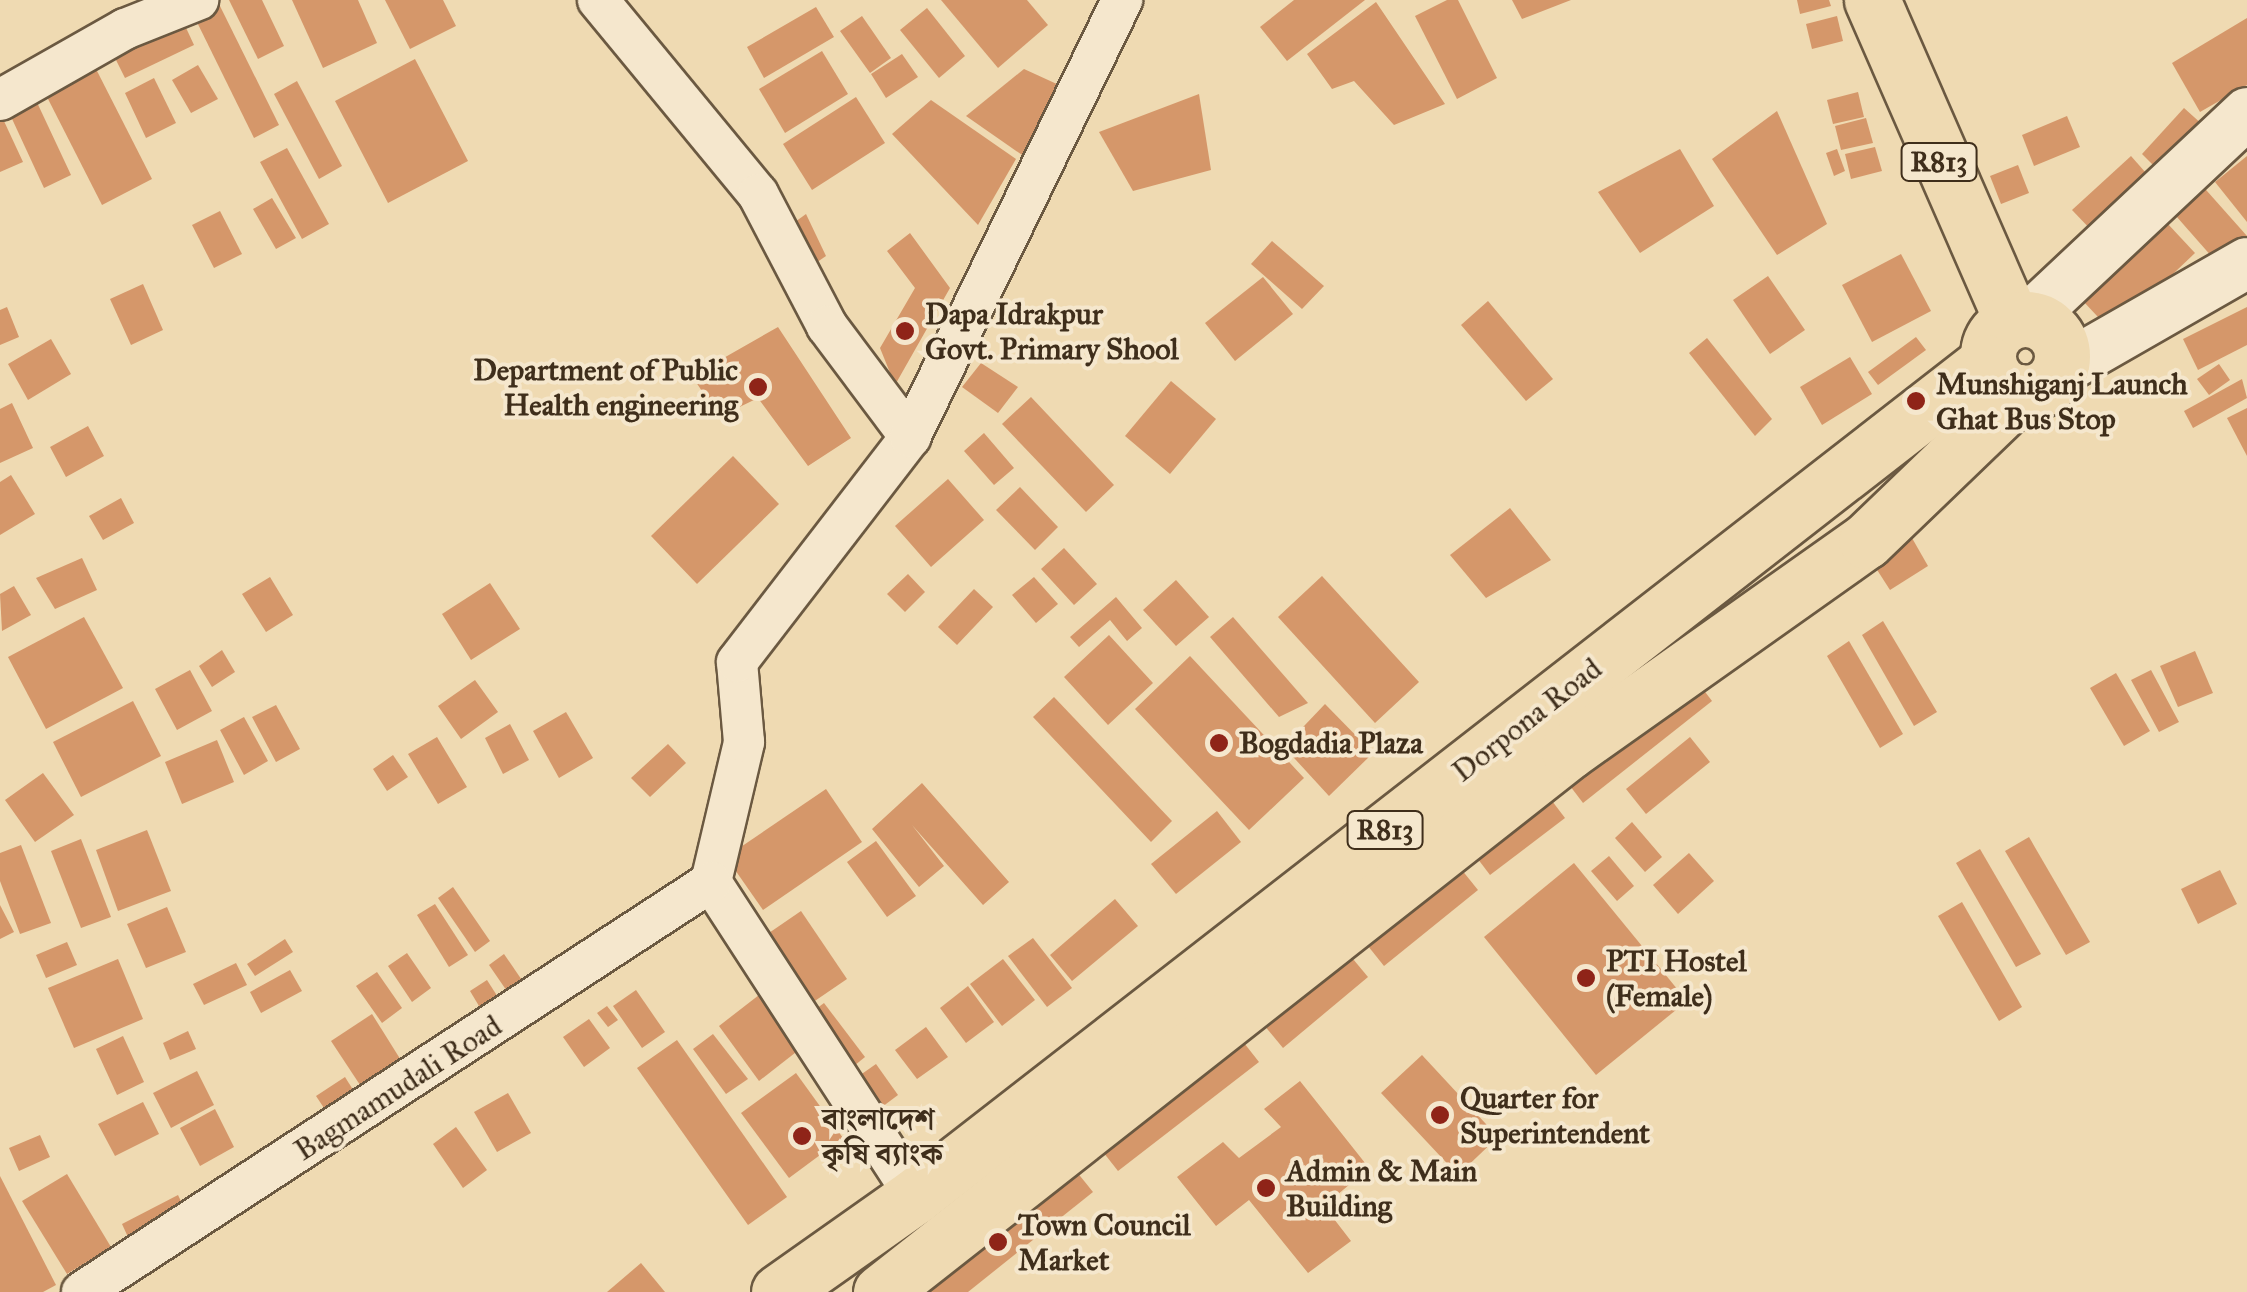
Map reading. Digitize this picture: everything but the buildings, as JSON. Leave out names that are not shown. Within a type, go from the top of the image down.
[{"type":"main road","name":"R813","points":[[1872,0],[2022,352]]},
{"type":"main road","name":"Dorpona Road","points":[[779,1292],[915,1196],[2022,352]]},
{"type":"main road","name":"Dorpona Road","points":[[882,1292],[1568,751],[1866,541],[2022,352]]},
{"type":"street","points":[[0,100],[125,29],[198,0]]},
{"type":"street","points":[[598,0],[758,194],[827,326],[910,437]]},
{"type":"street","points":[[915,1196],[711,882],[744,742],[737,662],[910,437],[1122,0]]},
{"type":"street","name":"Dorpona Road","points":[[2022,352],[2247,113]]},
{"type":"street","name":"Dorpona Road","points":[[2022,352],[2247,263]]},
{"type":"street","name":"Bagmamudali Road","points":[[82,1292],[711,882]]},
{"type":"place","name":"Dapa Idrakpur Govt. Primary Shool","points":[[905,331]]},
{"type":"place","name":"Department of Public Health engineering","points":[[758,387]]},
{"type":"place","name":"Munshiganj Launch Ghat Bus Stop","points":[[1916,401]]},
{"type":"place","name":"Bogdadia Plaza","points":[[1219,743]]},
{"type":"place","name":"PTI Hostel (Female)","points":[[1586,978]]},
{"type":"place","name":"Quarter for Superintendent","points":[[1440,1115]]},
{"type":"place","name":"বাংলাদেশ কৃষি ব্যাংক","points":[[802,1136]]},
{"type":"place","name":"Admin & Main Building","points":[[1266,1188]]},
{"type":"place","name":"Town Council Market","points":[[998,1242]]}]
